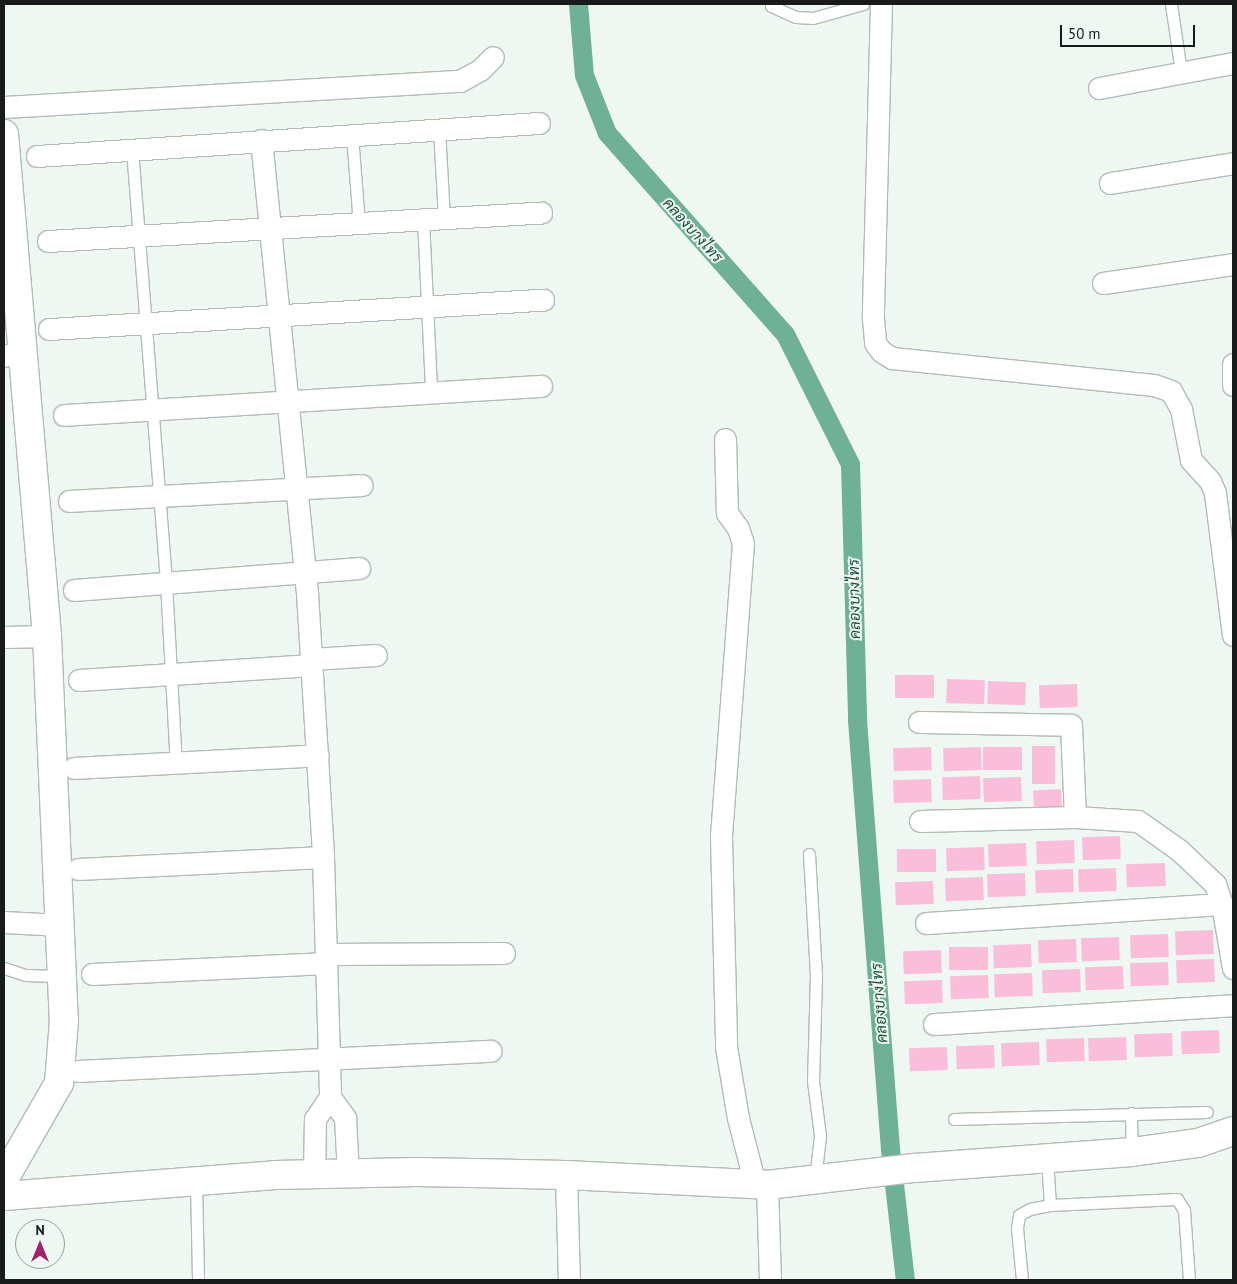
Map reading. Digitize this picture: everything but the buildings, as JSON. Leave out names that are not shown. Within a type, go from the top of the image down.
[{"type":"street","points":[[881,4],[873,318],[875,343],[882,352],[892,358],[1154,384],[1171,391],[1181,408],[1191,460],[1210,481],[1215,494],[1233,636]]},
{"type":"street","points":[[4,107],[460,81],[480,70],[493,57]]},
{"type":"street","points":[[1099,88],[1233,64]]},
{"type":"street","points":[[37,156],[261,140],[539,124]]},
{"type":"street","points":[[4,134],[13,354],[47,636],[64,1020],[59,1083],[5,1179],[196,1182],[348,1173],[566,1175],[761,1185],[815,1182],[915,1168],[1132,1152],[1198,1143],[1233,1131]]},
{"type":"street","points":[[261,140],[286,400],[305,570],[312,662],[323,857],[330,1097],[345,1118],[348,1173]]},
{"type":"street","points":[[1110,182],[1233,163]]},
{"type":"street","points":[[48,241],[541,213]]},
{"type":"street","points":[[1103,283],[1233,264]]},
{"type":"street","points":[[49,329],[278,313],[543,300]]},
{"type":"street","points":[[1233,364],[1233,385]]},
{"type":"street","points":[[64,415],[431,391],[541,386]]},
{"type":"street","points":[[725,438],[727,513],[738,528],[742,543],[721,836],[726,1047],[738,1118],[761,1185],[770,1280]]},
{"type":"street","points":[[69,501],[296,487],[362,485]]},
{"type":"street","points":[[74,590],[305,570],[359,568]]},
{"type":"street","points":[[4,637],[47,636]]},
{"type":"street","points":[[79,680],[172,674],[376,655]]},
{"type":"street","points":[[919,722],[1071,725],[1075,817]]},
{"type":"street","points":[[74,768],[318,755]]},
{"type":"street","points":[[920,821],[1075,817],[1138,821],[1179,850],[1215,884],[1222,904],[1233,968]]},
{"type":"street","points":[[78,868],[323,857]]},
{"type":"street","points":[[926,922],[1222,904]]},
{"type":"street","points":[[4,922],[61,925]]},
{"type":"street","points":[[92,974],[327,958],[504,954]]},
{"type":"street","points":[[934,1024],[1233,1005]]},
{"type":"street","points":[[78,1071],[329,1056],[491,1051]]},
{"type":"street","points":[[314,1174],[315,1119],[330,1097]]},
{"type":"street","points":[[566,1175],[569,1280]]},
{"type":"lane","points":[[771,6],[796,17],[813,18],[863,4]]},
{"type":"lane","points":[[1171,4],[1181,72]]},
{"type":"lane","points":[[439,130],[444,218]]},
{"type":"lane","points":[[352,136],[359,223]]},
{"type":"lane","points":[[132,149],[166,582],[176,764]]},
{"type":"lane","points":[[423,219],[431,391]]},
{"type":"lane","points":[[809,854],[816,975],[813,1081],[820,1136],[815,1182]]},
{"type":"lane","points":[[4,968],[26,975],[63,976]]},
{"type":"lane","points":[[954,1119],[1208,1112]]},
{"type":"lane","points":[[1131,1113],[1132,1152]]},
{"type":"lane","points":[[1046,1158],[1050,1205]]},
{"type":"lane","points":[[196,1182],[198,1280]]},
{"type":"lane","points":[[1022,1280],[1017,1228],[1019,1215],[1030,1209],[1050,1205],[1177,1199],[1184,1210],[1189,1280]]},
{"type":"waterway","name":"คลองบางไทร","points":[[578,4],[584,75],[607,133],[785,334],[850,464],[857,720],[890,1149],[905,1280]]}]
